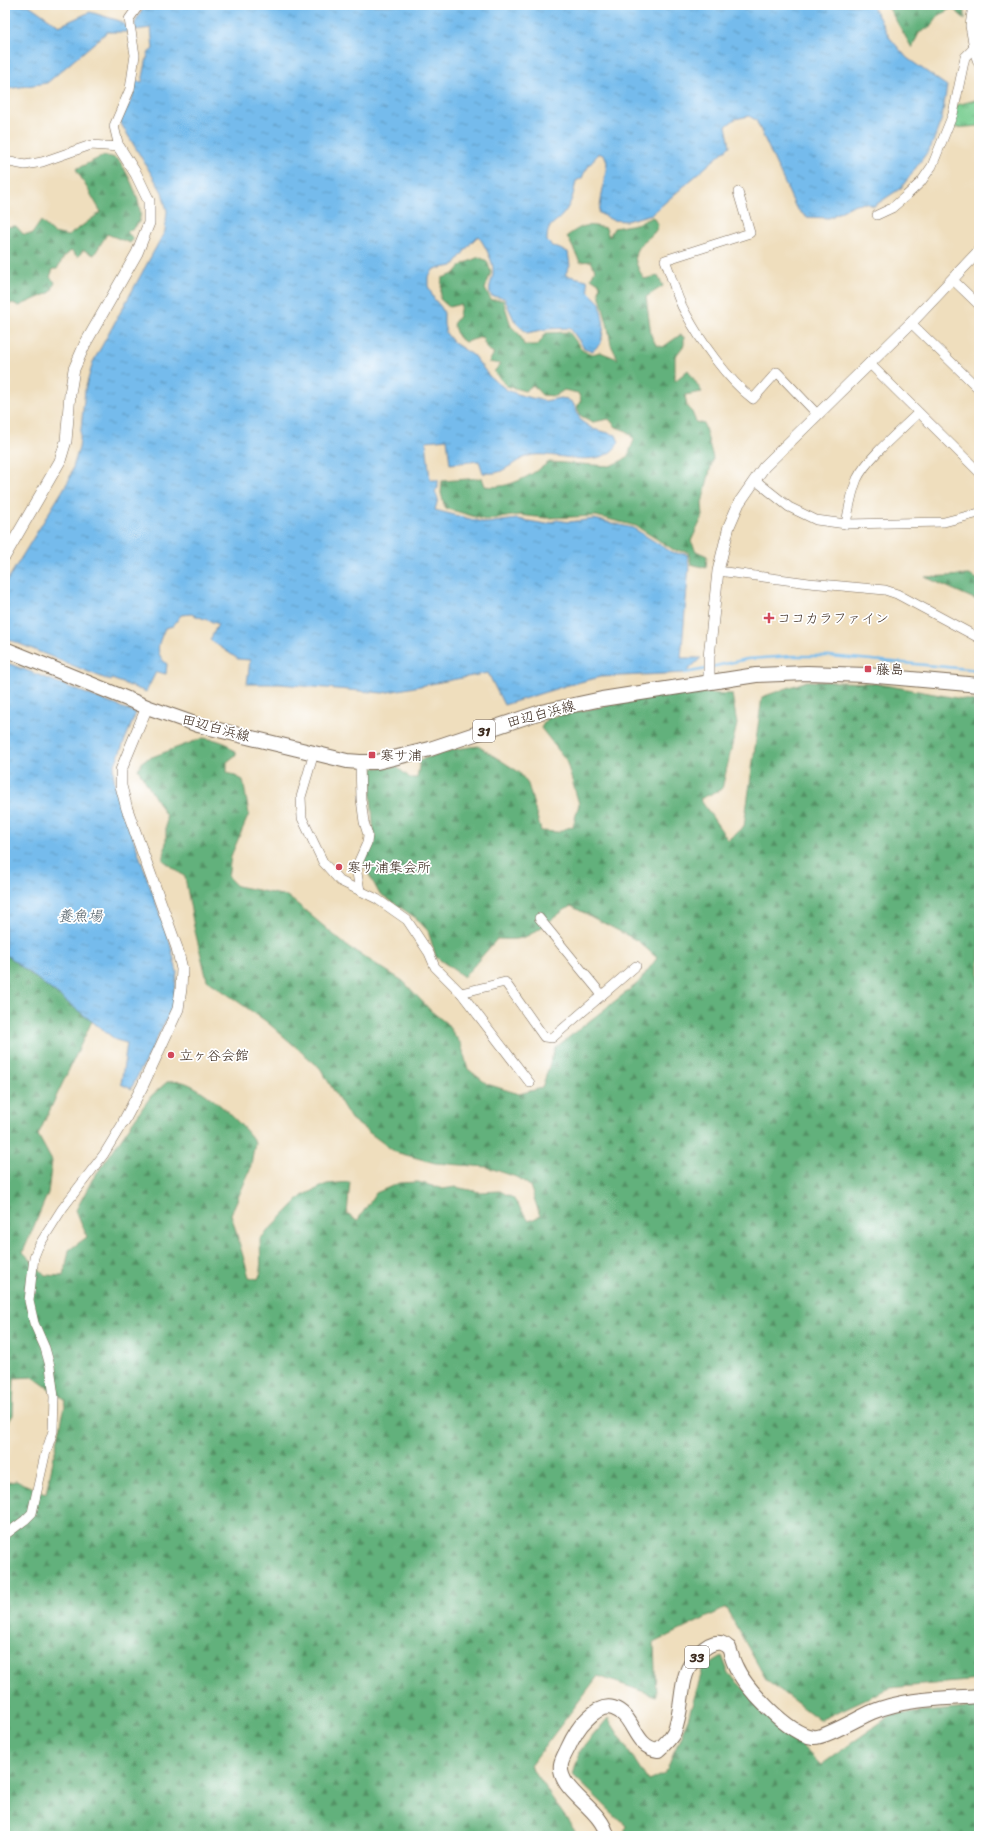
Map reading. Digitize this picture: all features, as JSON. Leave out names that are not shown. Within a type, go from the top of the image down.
[{"type":"main road","name":"田辺白浜線","points":[[5,649],[147,707],[198,725],[314,754],[347,761],[360,762],[377,762],[424,751],[541,712],[709,678],[807,673],[866,675],[979,685]]},
{"type":"main road","name":"33","points":[[607,1836],[599,1818],[564,1782],[561,1773],[561,1763],[570,1744],[583,1723],[593,1713],[603,1708],[613,1708],[628,1720],[641,1742],[650,1749],[658,1750],[674,1732],[686,1675],[691,1664],[709,1645],[720,1643],[729,1648],[735,1666],[750,1688],[778,1718],[800,1733],[814,1738],[827,1734],[885,1707],[916,1700],[979,1696]]},
{"type":"street","points":[[5,556],[60,461],[66,440],[74,369],[85,344],[137,253],[149,223],[149,201],[136,174],[119,147],[114,126],[130,89],[135,55],[130,19],[139,5]]},
{"type":"street","points":[[973,5],[970,26],[974,48],[979,62]]},
{"type":"street","points":[[877,215],[892,208],[906,196],[921,182],[932,166],[953,114],[964,56],[974,48]]},
{"type":"street","points":[[5,161],[25,165],[42,162],[91,145],[119,147]]},
{"type":"street","points":[[738,192],[750,233],[665,260],[684,312],[711,353],[740,389],[753,399],[777,372],[818,415]]},
{"type":"street","points":[[709,678],[709,657],[718,571],[729,526],[739,503],[764,468],[869,362],[911,323],[979,251]]},
{"type":"street","points":[[953,280],[979,305]]},
{"type":"street","points":[[911,323],[979,389]]},
{"type":"street","points":[[869,362],[979,472]]},
{"type":"street","points":[[846,524],[850,499],[858,478],[870,460],[918,412]]},
{"type":"street","points":[[754,480],[789,507],[816,520],[846,524],[944,522],[979,513]]},
{"type":"street","points":[[718,571],[809,583],[885,590],[897,594],[979,638]]},
{"type":"street","points":[[5,1535],[32,1513],[45,1455],[53,1431],[54,1397],[50,1366],[45,1348],[34,1323],[29,1301],[34,1257],[38,1247],[62,1209],[104,1154],[124,1121],[142,1087],[178,1009],[182,969],[177,948],[127,809],[121,786],[121,770],[147,707]]},
{"type":"street","points":[[314,754],[301,796],[302,818],[323,862],[340,881],[377,899],[407,920],[429,953],[435,967],[461,993],[530,1083]]},
{"type":"street","points":[[360,762],[361,799],[364,822],[368,835],[367,843],[358,868],[360,891]]},
{"type":"street","points":[[539,918],[602,995]]},
{"type":"street","points":[[461,993],[505,982],[544,1037],[552,1038],[636,966]]},
{"type":"green space","points":[[887,5],[965,5],[965,19],[952,8],[938,16],[930,27],[919,33],[912,48]]},
{"type":"green space","points":[[979,99],[979,126],[953,128],[957,105]]},
{"type":"green space","points":[[103,156],[112,157],[120,162],[136,193],[139,203],[140,219],[134,228],[127,232],[134,239],[130,243],[107,234],[94,255],[83,250],[78,257],[71,251],[64,257],[57,269],[53,269],[50,277],[55,282],[51,292],[19,306],[13,303],[5,305],[5,227],[16,226],[23,234],[32,234],[41,221],[54,233],[68,236],[101,212],[76,169]]},
{"type":"green space","points":[[653,217],[658,225],[654,233],[638,248],[635,258],[644,279],[658,276],[663,286],[646,297],[651,335],[656,345],[663,347],[680,335],[684,337],[684,345],[675,357],[675,381],[688,370],[702,392],[685,395],[687,407],[692,412],[696,422],[704,424],[713,458],[702,503],[703,516],[691,541],[696,551],[707,556],[706,568],[691,564],[688,552],[674,550],[636,526],[596,516],[546,518],[519,515],[486,520],[445,508],[441,493],[442,481],[482,478],[485,486],[494,487],[511,484],[535,472],[549,462],[610,466],[627,458],[634,440],[627,431],[616,427],[609,419],[593,422],[581,416],[577,407],[581,400],[578,393],[564,390],[555,396],[542,395],[533,385],[525,391],[507,386],[494,372],[500,364],[489,362],[494,353],[487,349],[482,337],[465,342],[458,337],[453,324],[459,316],[461,304],[449,307],[440,299],[442,278],[454,274],[463,264],[479,257],[487,261],[491,272],[485,289],[491,300],[503,300],[511,326],[520,335],[524,345],[538,345],[546,333],[569,332],[583,351],[593,354],[600,352],[618,359],[611,345],[599,293],[600,284],[591,278],[595,270],[591,261],[580,262],[567,236],[582,227],[594,226],[606,228],[609,237],[614,228],[636,224]]},
{"type":"green space","points":[[969,575],[979,580],[979,601],[925,577]]},
{"type":"green space","points":[[807,681],[873,683],[979,702],[979,1680],[889,1688],[820,1720],[767,1681],[726,1608],[654,1643],[656,1696],[598,1676],[530,1766],[577,1834],[575,1836],[5,1836],[5,1483],[16,1481],[46,1493],[66,1401],[33,1377],[14,1378],[13,1415],[5,1428],[5,954],[92,1021],[38,1135],[52,1161],[48,1193],[23,1252],[45,1275],[64,1276],[69,1250],[87,1237],[76,1210],[92,1180],[151,1096],[167,1082],[183,1082],[202,1092],[233,1117],[255,1142],[250,1170],[231,1214],[249,1277],[258,1279],[261,1272],[260,1239],[302,1196],[327,1184],[350,1182],[347,1214],[357,1221],[376,1193],[399,1183],[418,1182],[443,1189],[455,1187],[480,1192],[500,1191],[513,1198],[529,1221],[540,1216],[530,1186],[519,1178],[487,1167],[435,1163],[395,1152],[351,1119],[320,1068],[267,1022],[207,980],[194,927],[185,877],[163,860],[166,842],[166,816],[138,769],[144,760],[203,738],[216,740],[227,744],[237,754],[227,762],[227,772],[243,780],[249,814],[231,856],[228,877],[237,886],[287,896],[347,946],[403,981],[431,1011],[446,1023],[461,1044],[468,1069],[487,1084],[519,1094],[542,1088],[555,1048],[638,983],[657,958],[638,941],[571,906],[528,936],[516,939],[497,939],[464,977],[436,957],[428,931],[416,918],[379,893],[363,863],[374,836],[371,796],[373,768],[397,767],[410,778],[417,778],[420,760],[456,749],[478,746],[519,772],[528,784],[541,831],[557,832],[573,826],[579,804],[566,760],[541,728],[547,718],[673,692],[732,694],[737,724],[722,789],[700,799],[728,840],[744,826],[762,697]]},
{"type":"green space","points":[[722,1656],[729,1674],[821,1765],[891,1715],[979,1707],[979,1836],[624,1836],[626,1826],[573,1775],[580,1751],[608,1718],[648,1781],[665,1774],[688,1719],[703,1668]]},
{"type":"water","points":[[5,5],[29,5],[59,26],[90,12],[120,21],[128,27],[128,32],[107,32],[47,83],[7,89],[5,87]]},
{"type":"water","points":[[147,5],[872,5],[890,38],[907,58],[947,86],[942,118],[931,147],[901,188],[874,206],[865,203],[855,204],[829,218],[806,217],[796,208],[756,120],[749,116],[735,119],[726,126],[730,146],[652,214],[626,221],[612,220],[599,213],[607,163],[605,156],[598,153],[585,171],[582,178],[576,181],[571,201],[567,209],[561,217],[552,224],[547,235],[547,241],[552,246],[568,252],[570,265],[565,275],[587,280],[589,292],[600,303],[604,326],[601,343],[593,351],[584,348],[570,328],[547,329],[527,333],[515,322],[504,298],[491,296],[490,286],[493,275],[493,267],[488,253],[478,236],[453,266],[434,269],[428,277],[428,286],[434,299],[444,313],[446,333],[454,343],[473,355],[490,377],[507,390],[523,396],[545,401],[560,398],[567,399],[573,403],[581,421],[593,429],[616,435],[619,442],[612,451],[592,459],[533,455],[528,456],[496,473],[483,473],[479,461],[450,464],[447,439],[426,441],[430,480],[438,480],[438,488],[435,491],[438,499],[435,510],[486,523],[517,519],[546,524],[557,520],[569,522],[594,519],[633,528],[673,553],[687,554],[689,566],[681,658],[701,658],[685,673],[600,677],[504,705],[488,673],[383,693],[280,684],[247,684],[250,660],[238,659],[210,640],[218,624],[191,614],[181,615],[173,626],[165,628],[158,647],[160,655],[167,664],[166,674],[156,672],[146,692],[112,679],[111,681],[5,638],[5,584],[69,480],[79,448],[85,390],[93,362],[165,231],[167,211],[162,192],[120,122],[133,96],[136,81],[142,82],[148,53],[153,49],[151,28],[135,30],[136,20]]},
{"type":"water","name":"養魚場","points":[[5,662],[136,713],[113,769],[115,786],[170,943],[177,972],[173,1006],[131,1089],[121,1084],[127,1043],[116,1040],[5,954]]},
{"type":"waterway","points":[[711,667],[747,659],[792,656],[829,656],[979,670]]},
{"type":"waterway","points":[[685,673],[706,669]]},
{"type":"place","name":"ココカラファイン","points":[[769,618]]},
{"type":"place","name":"藤島","points":[[868,669]]},
{"type":"place","name":"寒サ浦","points":[[372,755]]},
{"type":"place","name":"寒サ浦集会所","points":[[339,867]]},
{"type":"place","name":"立ヶ谷会館","points":[[171,1055]]}]
